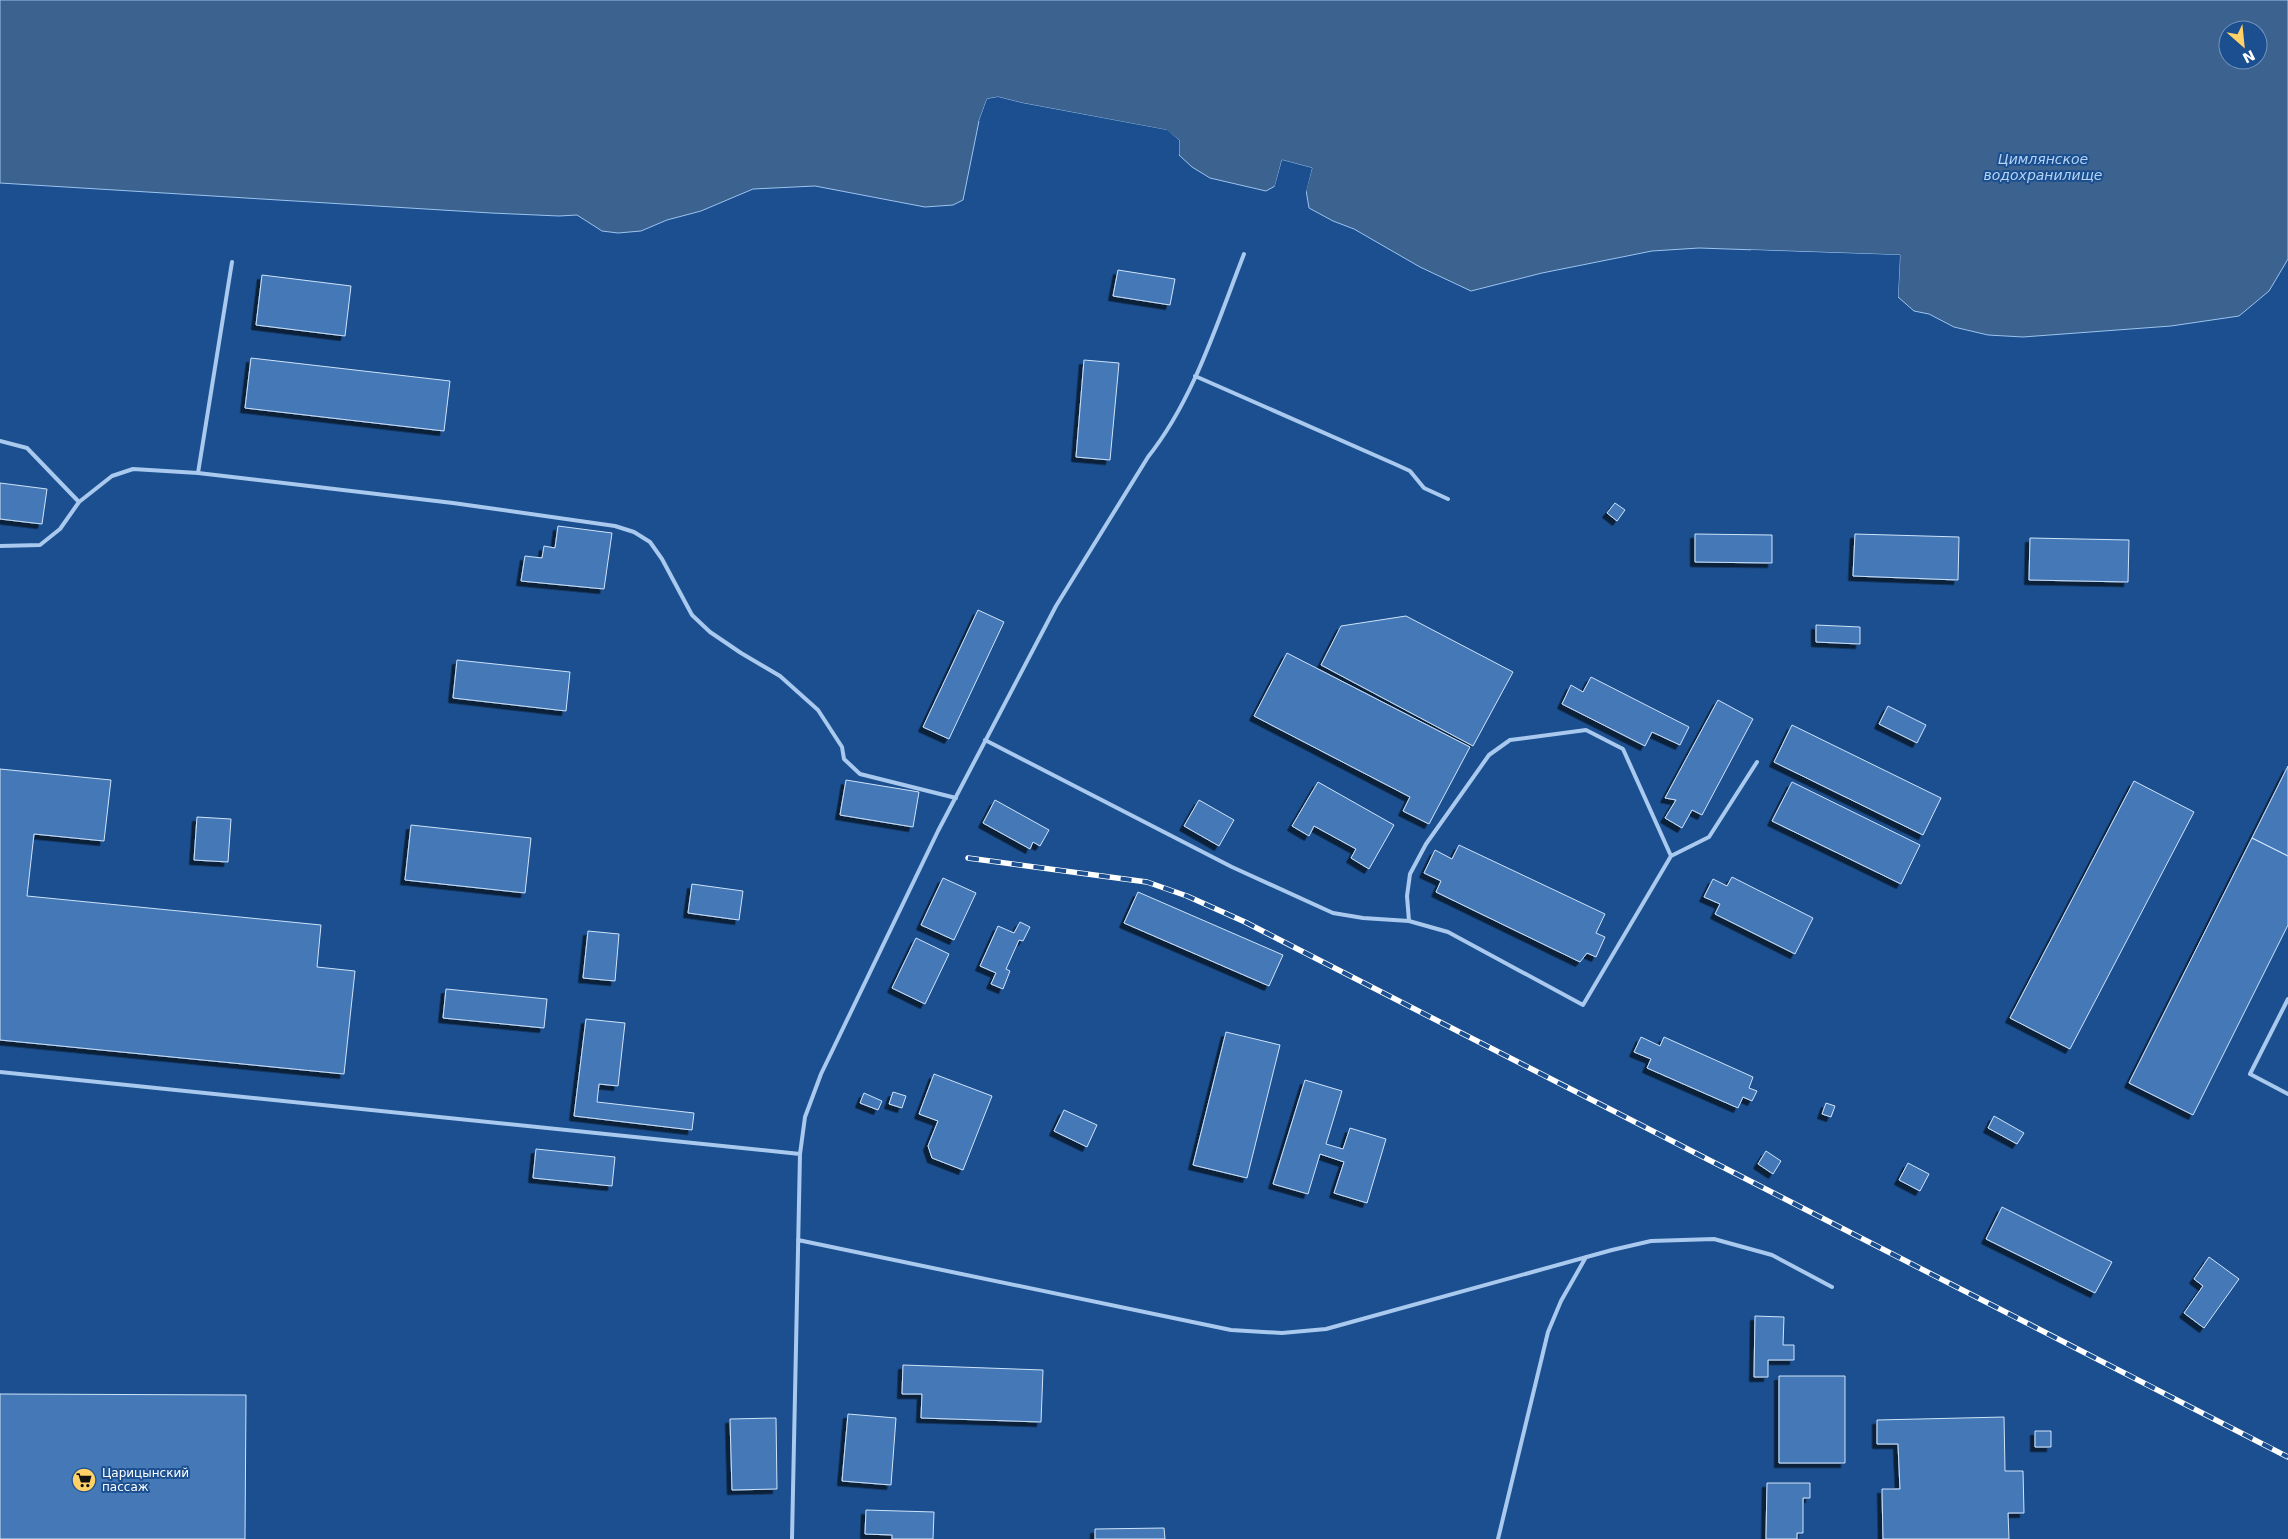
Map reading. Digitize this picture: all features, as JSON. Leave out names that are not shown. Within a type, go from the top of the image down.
[{"type":"lane","points":[[792,1539],[800,1154],[805,1116],[821,1074],[956,798],[1056,606],[1148,457],[1165,436],[1183,404],[1244,254]]},
{"type":"lane","points":[[198,473],[232,262]]},
{"type":"lane","points":[[1195,376],[1410,471],[1424,488],[1448,499]]},
{"type":"lane","points":[[0,441],[26,448],[79,502]]},
{"type":"lane","points":[[0,546],[40,545],[60,529],[79,502],[112,476],[133,469],[198,473],[453,503],[615,526],[634,532],[650,542],[692,615],[741,653],[780,676],[807,700],[830,726],[842,747],[844,759],[860,774],[956,798]]},
{"type":"lane","points":[[1408,921],[1407,896],[1410,874],[1426,844],[1489,754],[1510,740],[1586,730],[1624,749],[1671,856]]},
{"type":"lane","points":[[986,740],[1232,867],[1333,913],[1362,918],[1408,921],[1448,932],[1583,1005],[1671,856],[1709,837],[1757,762]]},
{"type":"lane","points":[[2288,999],[2250,1074],[2288,1094]]},
{"type":"lane","points":[[0,1072],[800,1154]]},
{"type":"lane","points":[[798,1240],[1231,1330],[1282,1333],[1326,1330],[1586,1257],[1651,1241],[1714,1239],[1772,1255],[1832,1287]]},
{"type":"lane","points":[[1498,1539],[1548,1332],[1561,1301],[1586,1257]]},
{"type":"water","name":"Цимлянское водохранилище","points":[[0,0],[2288,0],[2288,259],[2269,291],[2239,316],[2171,326],[2023,337],[1988,335],[1954,327],[1929,314],[1914,311],[1898,297],[1900,255],[1699,248],[1652,251],[1542,273],[1471,291],[1420,267],[1354,229],[1333,221],[1309,208],[1306,190],[1312,168],[1282,160],[1275,186],[1266,191],[1210,178],[1192,167],[1179,155],[1179,140],[1166,130],[998,97],[987,99],[979,121],[963,200],[953,205],[925,207],[815,186],[753,189],[701,211],[667,220],[641,231],[618,233],[602,231],[577,215],[491,213],[0,183]]},
{"type":"pier","points":[[998,97],[1167,130],[1179,140],[1179,155],[1177,154],[1177,141],[1165,132],[998,100],[989,101],[981,121],[979,121],[987,99]]},
{"type":"pier","points":[[1282,160],[1312,168],[1305,196],[1304,190],[1309,169],[1283,163],[1277,187],[1274,189]]},
{"type":"pier","points":[[1751,250],[1900,255],[1898,297],[1896,297],[1897,258],[1751,252]]},
{"type":"building","points":[[1118,270],[1175,279],[1170,305],[1113,296]]},
{"type":"building","points":[[262,275],[351,286],[345,336],[256,325]]},
{"type":"building","points":[[251,358],[450,381],[444,431],[245,408]]},
{"type":"building","points":[[1084,360],[1119,363],[1110,460],[1076,457]]},
{"type":"building","points":[[0,483],[47,489],[42,524],[0,519]]},
{"type":"building","points":[[1615,503],[1625,510],[1617,521],[1607,513]]},
{"type":"building","points":[[558,526],[612,533],[604,589],[521,581],[525,556],[542,558],[544,546],[555,548]]},
{"type":"building","points":[[1695,534],[1772,535],[1772,563],[1695,562]]},
{"type":"building","points":[[1855,534],[1959,537],[1958,580],[1853,576]]},
{"type":"building","points":[[2030,538],[2129,540],[2128,582],[2029,580]]},
{"type":"building","points":[[978,610],[1004,622],[949,739],[923,727]]},
{"type":"building","points":[[1406,616],[1513,672],[1473,746],[1321,665],[1341,626]]},
{"type":"building","points":[[1816,625],[1860,627],[1860,644],[1816,642]]},
{"type":"building","points":[[1287,653],[1470,747],[1429,824],[1403,811],[1410,797],[1254,716]]},
{"type":"building","points":[[457,660],[570,672],[566,711],[453,698]]},
{"type":"building","points":[[1591,677],[1689,727],[1680,745],[1652,732],[1645,746],[1562,704],[1571,685],[1583,692]]},
{"type":"building","points":[[1718,700],[1753,719],[1702,815],[1692,810],[1682,828],[1665,818],[1676,800],[1665,798]]},
{"type":"building","points":[[1888,706],[1926,725],[1917,743],[1879,724]]},
{"type":"building","points":[[1792,725],[1941,798],[1923,835],[1774,762]]},
{"type":"building","points":[[2288,766],[2288,856],[2252,838]]},
{"type":"building","points":[[0,769],[111,780],[104,841],[34,834],[27,896],[321,925],[317,967],[355,971],[344,1074],[0,1040]]},
{"type":"building","points":[[846,780],[919,792],[913,827],[840,815]]},
{"type":"building","points":[[2134,781],[2194,812],[2070,1049],[2010,1018]]},
{"type":"building","points":[[1318,782],[1394,825],[1369,869],[1351,858],[1356,849],[1314,826],[1309,836],[1292,826]]},
{"type":"building","points":[[1792,782],[1920,845],[1901,884],[1772,821]]},
{"type":"building","points":[[995,800],[1049,830],[1040,846],[1033,842],[1030,849],[983,823]]},
{"type":"building","points":[[1199,800],[1234,820],[1219,846],[1184,826]]},
{"type":"building","points":[[197,817],[231,819],[228,862],[194,860]]},
{"type":"building","points":[[411,825],[531,838],[525,893],[405,880]]},
{"type":"building","points":[[2252,838],[2288,856],[2288,925],[2193,1115],[2129,1083]]},
{"type":"building","points":[[1459,845],[1605,914],[1596,933],[1605,937],[1596,957],[1587,953],[1580,962],[1436,892],[1441,881],[1424,873],[1435,850],[1452,859]]},
{"type":"building","points":[[1732,877],[1813,918],[1795,954],[1715,914],[1720,904],[1704,897],[1713,879],[1727,886]]},
{"type":"building","points":[[943,878],[976,893],[954,940],[921,925]]},
{"type":"building","points":[[692,884],[743,891],[739,920],[688,913]]},
{"type":"building","points":[[1138,892],[1283,955],[1269,986],[1124,923]]},
{"type":"building","points":[[1020,922],[1030,927],[1023,941],[1019,940],[1006,969],[1010,971],[1003,989],[991,984],[996,973],[980,966],[998,926],[1014,933]]},
{"type":"building","points":[[588,931],[619,934],[615,981],[583,978]]},
{"type":"building","points":[[916,938],[949,954],[925,1004],[892,988]]},
{"type":"building","points":[[446,989],[547,999],[544,1028],[443,1018]]},
{"type":"building","points":[[586,1019],[625,1023],[618,1086],[599,1084],[597,1102],[694,1113],[692,1130],[574,1116]]},
{"type":"building","points":[[1226,1032],[1280,1045],[1247,1178],[1193,1165]]},
{"type":"building","points":[[1641,1037],[1660,1046],[1664,1037],[1753,1077],[1749,1088],[1757,1091],[1752,1101],[1743,1097],[1738,1108],[1647,1068],[1651,1059],[1634,1052]]},
{"type":"building","points":[[934,1074],[992,1096],[963,1170],[932,1158],[928,1146],[938,1121],[919,1114]]},
{"type":"building","points":[[1305,1080],[1342,1091],[1326,1144],[1343,1149],[1350,1128],[1386,1139],[1367,1203],[1334,1193],[1344,1162],[1320,1154],[1308,1194],[1273,1184]]},
{"type":"building","points":[[893,1092],[906,1096],[902,1108],[889,1104]]},
{"type":"building","points":[[864,1093],[882,1101],[878,1110],[860,1103]]},
{"type":"building","points":[[1826,1103],[1835,1106],[1831,1117],[1822,1114]]},
{"type":"building","points":[[1064,1110],[1097,1125],[1087,1147],[1054,1131]]},
{"type":"building","points":[[1994,1116],[2024,1133],[2017,1144],[1988,1128]]},
{"type":"building","points":[[536,1149],[615,1157],[612,1186],[533,1178]]},
{"type":"building","points":[[1766,1151],[1781,1161],[1773,1174],[1758,1164]]},
{"type":"building","points":[[1908,1163],[1929,1174],[1920,1191],[1899,1180]]},
{"type":"building","points":[[2002,1207],[2112,1262],[2095,1293],[1986,1239]]},
{"type":"building","points":[[2209,1257],[2239,1279],[2204,1328],[2184,1313],[2203,1286],[2194,1279]]},
{"type":"building","points":[[1755,1316],[1784,1317],[1783,1345],[1794,1345],[1794,1360],[1768,1360],[1768,1377],[1754,1377]]},
{"type":"building","points":[[903,1365],[1043,1370],[1041,1422],[921,1418],[922,1394],[902,1394]]},
{"type":"building","points":[[1779,1376],[1845,1376],[1845,1463],[1779,1463]]},
{"type":"building","points":[[0,1394],[246,1395],[245,1539],[0,1539]]},
{"type":"building","points":[[848,1414],[896,1418],[891,1485],[842,1481]]},
{"type":"building","points":[[2004,1417],[2005,1471],[2023,1471],[2024,1513],[2008,1513],[2009,1539],[1883,1539],[1882,1489],[1900,1489],[1898,1444],[1877,1444],[1877,1420]]},
{"type":"building","points":[[776,1418],[777,1489],[732,1490],[730,1419]]},
{"type":"building","points":[[2035,1431],[2051,1431],[2051,1447],[2035,1447]]},
{"type":"building","points":[[1767,1483],[1810,1483],[1810,1498],[1803,1498],[1803,1533],[1797,1533],[1797,1539],[1766,1539]]},
{"type":"building","points":[[866,1510],[934,1512],[933,1539],[892,1539],[892,1535],[865,1534]]},
{"type":"building","points":[[1164,1528],[1165,1539],[1095,1539],[1095,1529]]},
{"type":"railway","points":[[968,858],[1147,882],[1187,896],[1245,922],[2288,1457]]},
{"type":"place","name":"Царицынский пассаж","points":[[84,1480]]}]
